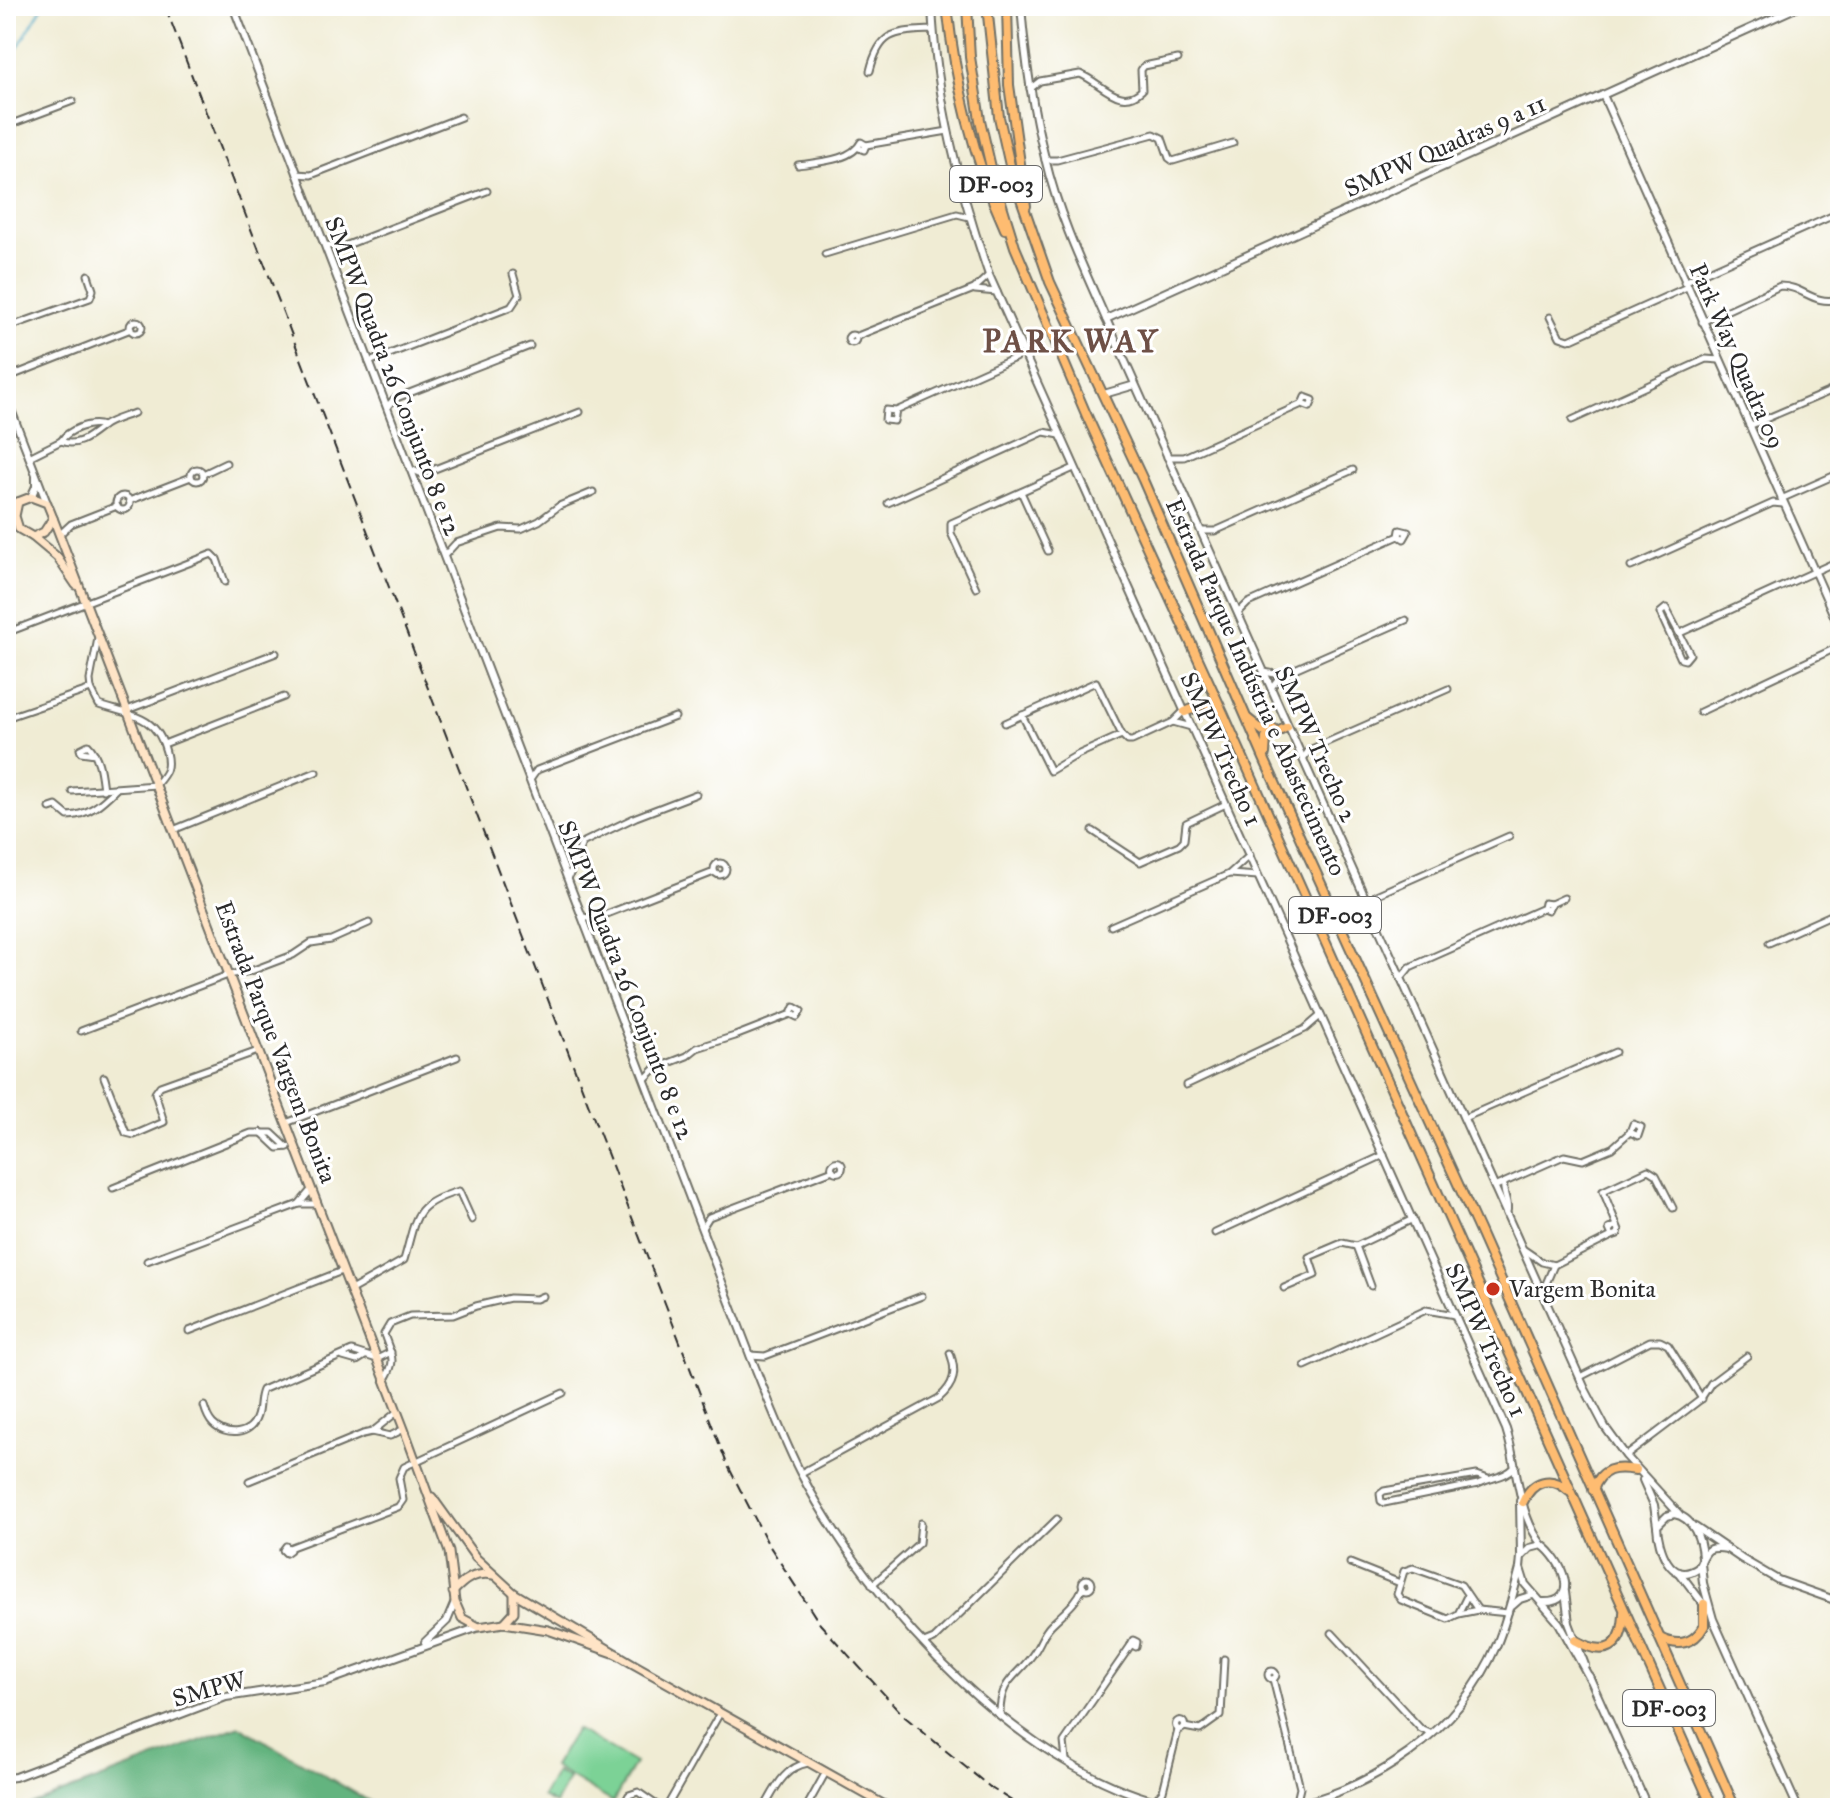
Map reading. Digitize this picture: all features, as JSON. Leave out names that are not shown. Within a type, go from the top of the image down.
[{"type":"highway","points":[[947,6],[976,149],[998,214],[1015,247]]},
{"type":"highway","name":"Estrada Parque Indústria e Abastecimento","points":[[967,6],[970,57],[980,120],[1015,247],[1086,414],[1208,679],[1713,1808]]},
{"type":"highway","name":"Estrada Parque Indústria e Abastecimento","points":[[987,6],[999,117],[1011,170],[1050,282],[1104,394],[1266,763],[1479,1230],[1735,1808]]},
{"type":"highway","points":[[1007,6],[1009,85],[1027,204],[1026,215]]},
{"type":"highway","points":[[1184,710],[1203,698],[1208,679]]},
{"type":"highway","points":[[1184,710],[1207,703],[1223,713]]},
{"type":"highway","points":[[1246,717],[1265,731],[1286,725]]},
{"type":"highway","points":[[1266,763],[1266,738],[1286,725]]},
{"type":"highway","points":[[1593,1490],[1598,1478],[1609,1469],[1618,1467],[1638,1472]]},
{"type":"highway","points":[[1522,1498],[1544,1481],[1557,1482],[1574,1497]]},
{"type":"highway","points":[[1659,1637],[1676,1644],[1692,1640],[1704,1626],[1704,1604]]},
{"type":"highway","points":[[1575,1640],[1595,1649],[1616,1643],[1623,1631],[1625,1608]]},
{"type":"main road","points":[[6,505],[31,497],[47,503],[53,520],[44,532],[33,537],[6,526]]},
{"type":"main road","points":[[18,502],[15,516],[19,529]]},
{"type":"main road","name":"Estrada Parque Vargem Bonita","points":[[53,520],[86,606]]},
{"type":"main road","name":"Estrada Parque Vargem Bonita","points":[[33,537],[57,557],[75,582],[99,637],[286,1123],[291,1148],[311,1190],[397,1411],[401,1430],[426,1488],[452,1562],[455,1602]]},
{"type":"main road","name":"Estrada Parque Vargem Bonita","points":[[426,1488],[463,1543],[514,1593],[888,1808]]},
{"type":"main road","points":[[453,1592],[466,1579],[477,1574],[493,1575]]},
{"type":"main road","points":[[504,1623],[514,1612],[514,1593]]},
{"type":"main road","points":[[455,1602],[462,1618],[479,1627]]},
{"type":"main road","name":"Estrada Parque Vargem Bonita","points":[[479,1627],[504,1623],[548,1630],[619,1655]]},
{"type":"street","name":"SMPW Quadra 26 Conjunto 8 e 12","points":[[233,6],[755,1368],[801,1473],[872,1585],[930,1650],[1000,1714],[1036,1741],[1111,1785],[1155,1801],[1188,1808]]},
{"type":"street","name":"SMPW Trecho 1","points":[[932,6],[948,131],[965,204],[989,275],[1506,1429],[1522,1498]]},
{"type":"street","name":"SMPW Trecho 2","points":[[1021,6],[1028,78],[1045,160],[1077,253],[1580,1377],[1598,1414],[1638,1472]]},
{"type":"street","name":"SMPW Quadras 9 a 11","points":[[1106,319],[1800,6]]},
{"type":"street","points":[[870,71],[875,49],[887,38],[900,31],[933,30]]},
{"type":"street","points":[[1028,78],[1040,81],[1080,74],[1115,96],[1132,97],[1143,88],[1141,70],[1144,66],[1178,59]]},
{"type":"street","points":[[1030,89],[1040,81]]},
{"type":"street","name":"Park Way Quadra 09","points":[[1603,95],[1840,629]]},
{"type":"street","points":[[6,138],[14,123],[73,101]]},
{"type":"street","points":[[296,174],[311,175],[461,117]]},
{"type":"street","points":[[798,165],[845,156],[859,148],[864,150],[866,145],[948,131]]},
{"type":"street","points":[[1045,160],[1057,160],[1154,134],[1162,138],[1173,161],[1233,143]]},
{"type":"street","points":[[1048,169],[1057,160]]},
{"type":"street","points":[[302,187],[311,175]]},
{"type":"street","points":[[324,245],[342,247],[487,191]]},
{"type":"street","points":[[957,214],[965,204]]},
{"type":"street","points":[[825,254],[957,214],[969,217]]},
{"type":"street","points":[[1550,317],[1560,337],[1569,340],[1832,216]]},
{"type":"street","points":[[331,262],[342,247]]},
{"type":"street","points":[[369,362],[511,307],[519,295],[513,274]]},
{"type":"street","points":[[6,328],[90,298],[93,290],[88,275]]},
{"type":"street","points":[[855,337],[974,289],[989,275]]},
{"type":"street","points":[[1702,322],[1780,286],[1823,302],[1840,299]]},
{"type":"street","points":[[974,289],[997,292]]},
{"type":"street","points":[[6,378],[131,329]]},
{"type":"street","points":[[896,411],[1015,358],[1020,343]]},
{"type":"street","points":[[387,407],[394,399],[530,346]]},
{"type":"street","points":[[1706,359],[1714,348]]},
{"type":"street","points":[[1015,358],[1030,366]]},
{"type":"street","points":[[1572,420],[1706,359],[1719,360]]},
{"type":"street","points":[[1104,394],[1135,385]]},
{"type":"street","points":[[1748,427],[1840,387]]},
{"type":"street","points":[[6,397],[47,503]]},
{"type":"street","points":[[383,397],[394,399]]},
{"type":"street","points":[[1167,457],[1184,457],[1302,404]]},
{"type":"street","points":[[417,482],[421,474],[580,412]]},
{"type":"street","points":[[61,441],[68,444],[80,442],[103,426],[134,413]]},
{"type":"street","points":[[888,503],[1046,432],[1053,420]]},
{"type":"street","points":[[29,457],[84,426],[96,423],[103,426]]},
{"type":"street","points":[[1046,432],[1060,435]]},
{"type":"street","points":[[1174,472],[1184,457]]},
{"type":"street","points":[[59,535],[71,524],[117,506],[125,510],[129,501],[191,477],[194,469],[203,474],[226,463]]},
{"type":"street","points":[[976,588],[951,533],[951,523],[1074,468]]},
{"type":"street","points":[[413,470],[421,474]]},
{"type":"street","points":[[1201,531],[1215,531],[1353,470]]},
{"type":"street","points":[[31,497],[36,486],[35,472]]},
{"type":"street","points":[[1631,567],[1840,473]]},
{"type":"street","points":[[438,544],[453,544],[497,529],[521,529],[539,521],[559,506],[593,492]]},
{"type":"street","points":[[1021,492],[1048,551]]},
{"type":"street","points":[[1773,503],[1780,499]]},
{"type":"street","points":[[53,520],[71,524]]},
{"type":"street","points":[[1206,543],[1215,531]]},
{"type":"street","points":[[1233,604],[1248,603],[1399,536]]},
{"type":"street","points":[[444,557],[453,544]]},
{"type":"street","points":[[6,633],[86,606],[212,554],[217,559],[225,582]]},
{"type":"street","points":[[1680,633],[1840,560]]},
{"type":"street","points":[[1238,613],[1248,603]]},
{"type":"street","points":[[1668,609],[1680,633],[1690,655],[1685,660],[1681,659],[1661,610],[1668,609]]},
{"type":"street","points":[[1271,688],[1281,675],[1406,620]]},
{"type":"street","points":[[72,791],[156,785],[168,772],[164,744],[152,724],[128,712],[99,705],[91,689],[99,637]]},
{"type":"street","points":[[1700,712],[1839,648]]},
{"type":"street","points":[[128,712],[276,653]]},
{"type":"street","points":[[1264,672],[1281,675]]},
{"type":"street","points":[[1005,723],[1096,682],[1122,735],[1128,741],[1173,722],[1184,710]]},
{"type":"street","points":[[6,718],[91,689]]},
{"type":"street","points":[[1303,759],[1309,750],[1448,689]]},
{"type":"street","points":[[164,744],[284,697]]},
{"type":"street","points":[[1022,715],[1049,771],[1122,735]]},
{"type":"street","points":[[530,780],[537,770],[675,717]]},
{"type":"street","points":[[1173,722],[1192,727]]},
{"type":"street","points":[[1297,748],[1309,750]]},
{"type":"street","points":[[95,754],[103,790]]},
{"type":"street","points":[[526,767],[537,770]]},
{"type":"street","points":[[173,830],[316,772]]},
{"type":"street","points":[[50,808],[56,806],[68,816],[77,816],[97,807],[116,789]]},
{"type":"street","points":[[568,879],[582,843],[636,817],[696,794]]},
{"type":"street","points":[[1093,831],[1140,862],[1179,845],[1184,840],[1186,823],[1226,804]]},
{"type":"street","points":[[1363,894],[1376,895],[1509,836]]},
{"type":"street","points":[[1111,926],[1229,874],[1250,855]]},
{"type":"street","points":[[583,917],[593,919],[714,872]]},
{"type":"street","points":[[1229,874],[1258,876]]},
{"type":"street","points":[[1369,906],[1376,895]]},
{"type":"street","points":[[1397,968],[1409,967],[1543,908],[1550,910],[1551,904],[1564,898]]},
{"type":"street","points":[[1769,943],[1840,911]]},
{"type":"street","points":[[587,928],[593,919]]},
{"type":"street","points":[[81,1031],[228,975],[251,971],[293,955],[311,943],[331,940],[369,923]]},
{"type":"street","points":[[1401,978],[1409,967]]},
{"type":"street","points":[[640,1067],[653,1069],[687,1056],[697,1048],[791,1014]]},
{"type":"street","points":[[1186,1085],[1309,1027],[1320,1016]]},
{"type":"street","points":[[1309,1027],[1325,1026]]},
{"type":"street","points":[[104,1077],[126,1133],[134,1135],[164,1122],[155,1093],[160,1086],[258,1051]]},
{"type":"street","points":[[1464,1118],[1615,1052]]},
{"type":"street","points":[[286,1123],[457,1057]]},
{"type":"street","points":[[645,1079],[653,1069]]},
{"type":"street","points":[[113,1188],[251,1133],[260,1132],[278,1148],[291,1148]]},
{"type":"street","points":[[1494,1187],[1564,1156],[1585,1159],[1612,1148],[1630,1132]]},
{"type":"street","points":[[1215,1233],[1384,1155]]},
{"type":"street","points":[[702,1228],[709,1218],[833,1170]]},
{"type":"street","points":[[1542,1293],[1554,1265],[1612,1236],[1609,1229],[1616,1226],[1603,1191],[1648,1170],[1654,1171],[1673,1208]]},
{"type":"street","points":[[1504,1182],[1508,1206],[1506,1213]]},
{"type":"street","points":[[299,1204],[311,1190]]},
{"type":"street","points":[[350,1291],[404,1260],[422,1207],[435,1198],[459,1191],[472,1220]]},
{"type":"street","points":[[147,1261],[299,1204],[316,1204]]},
{"type":"street","points":[[696,1213],[709,1218]]},
{"type":"street","points":[[1284,1288],[1315,1275],[1309,1257],[1342,1243],[1356,1246],[1413,1219]]},
{"type":"street","points":[[1356,1246],[1371,1286]]},
{"type":"street","points":[[1522,1248],[1537,1260],[1554,1265]]},
{"type":"street","points":[[189,1331],[342,1271]]},
{"type":"street","points":[[385,1380],[393,1367],[384,1334],[390,1324],[410,1316],[453,1315],[499,1301],[543,1296]]},
{"type":"street","points":[[750,1355],[765,1356],[922,1296]]},
{"type":"street","points":[[1305,1366],[1426,1310],[1456,1315]]},
{"type":"street","points":[[1580,1377],[1650,1341],[1660,1341],[1668,1345],[1702,1399]]},
{"type":"street","points":[[204,1406],[209,1420],[217,1428],[226,1432],[242,1432],[252,1426],[257,1417],[262,1390],[343,1357],[357,1361],[365,1356],[377,1359],[391,1352]]},
{"type":"street","points":[[801,1473],[939,1398],[954,1378],[950,1353]]},
{"type":"street","points":[[755,1368],[765,1356]]},
{"type":"street","points":[[1626,1456],[1702,1399],[1711,1383],[1747,1356]]},
{"type":"street","points":[[289,1548],[401,1505],[400,1474],[404,1467],[563,1393]]},
{"type":"street","points":[[249,1481],[295,1460],[372,1432],[397,1411]]},
{"type":"street","points":[[383,1424],[401,1430]]},
{"type":"street","points":[[372,1432],[390,1436],[401,1430]]},
{"type":"street","points":[[1488,1479],[1477,1475],[1381,1492],[1381,1501],[1384,1503],[1472,1485],[1507,1475],[1516,1466]]},
{"type":"street","points":[[1638,1472],[1679,1514],[1727,1549],[1778,1580],[1840,1602]]},
{"type":"street","points":[[1638,1472],[1654,1505],[1662,1556],[1679,1572],[1713,1619],[1798,1808]]},
{"type":"street","points":[[1507,1475],[1520,1484]]},
{"type":"street","points":[[1471,1476],[1472,1485]]},
{"type":"street","points":[[1440,1481],[1441,1491]]},
{"type":"street","points":[[1411,1486],[1413,1497]]},
{"type":"street","points":[[1522,1498],[1530,1527],[1542,1545],[1558,1559],[1575,1640],[1648,1808]]},
{"type":"street","points":[[1282,1808],[1313,1802],[1391,1766],[1433,1734],[1473,1687],[1496,1645],[1509,1611],[1520,1568],[1522,1498]]},
{"type":"street","points":[[1657,1526],[1667,1516],[1679,1514]]},
{"type":"street","points":[[924,1643],[933,1640],[1057,1519]]},
{"type":"street","points":[[872,1585],[919,1543],[921,1523]]},
{"type":"street","points":[[1691,1524],[1700,1544],[1703,1583],[1713,1619]]},
{"type":"street","points":[[1521,1557],[1530,1548],[1542,1545]]},
{"type":"street","points":[[1679,1572],[1693,1571],[1713,1548],[1727,1549]]},
{"type":"street","points":[[1350,1563],[1400,1583]]},
{"type":"street","points":[[1478,1610],[1461,1585],[1413,1568],[1406,1569],[1397,1594],[1401,1600],[1448,1619],[1478,1610],[1494,1613],[1509,1611],[1520,1599],[1533,1595]]},
{"type":"street","points":[[1520,1568],[1525,1584],[1559,1623],[1590,1679]]},
{"type":"street","points":[[1000,1714],[1003,1692],[1013,1674],[1029,1660],[1048,1627],[1080,1596],[1083,1587]]},
{"type":"street","points":[[1542,1602],[1555,1601],[1563,1594],[1565,1587]]},
{"type":"street","points":[[1458,1614],[1467,1596]]},
{"type":"street","name":"SMPW","points":[[416,1648],[447,1621],[455,1602]]},
{"type":"street","points":[[1494,1613],[1505,1622]]},
{"type":"street","name":"SMPW","points":[[6,1778],[226,1697],[325,1682],[479,1627]]},
{"type":"street","points":[[1332,1633],[1421,1729],[1433,1734]]},
{"type":"street","points":[[930,1650],[933,1640]]},
{"type":"street","points":[[1066,1760],[1064,1742],[1131,1645]]},
{"type":"street","points":[[1155,1801],[1163,1791],[1181,1728],[1200,1730],[1221,1715],[1224,1659]]},
{"type":"street","points":[[1273,1679],[1300,1788],[1296,1805]]},
{"type":"street","points":[[622,1808],[629,1795],[638,1792],[664,1808],[720,1713]]},
{"type":"street","points":[[1421,1729],[1424,1741]]},
{"type":"street","points":[[764,1808],[789,1771],[792,1763],[790,1752]]},
{"type":"street","points":[[789,1771],[809,1762]]},
{"type":"street","points":[[806,1808],[826,1772]]},
{"type":"street","name":"SMPW","points":[[6,1784],[15,1777]]},
{"type":"street","points":[[1300,1788],[1313,1802]]},
{"type":"street","points":[[1163,1791],[1169,1805]]},
{"type":"green space","points":[[239,1726],[381,1808],[23,1808]]},
{"type":"green space","points":[[576,1729],[635,1763],[613,1802],[553,1767]]},
{"type":"green space","points":[[556,1772],[569,1779],[555,1804],[542,1797]]},
{"type":"waterway","points":[[6,67],[43,6]]},
{"type":"railway","points":[[165,6],[727,1464],[767,1542],[820,1624],[905,1717],[991,1788],[1023,1808]]},
{"type":"place","name":"Vargem Bonita","points":[[1493,1289]]},
{"type":"district","name":"PARK WAY","points":[[1071,341]]}]
